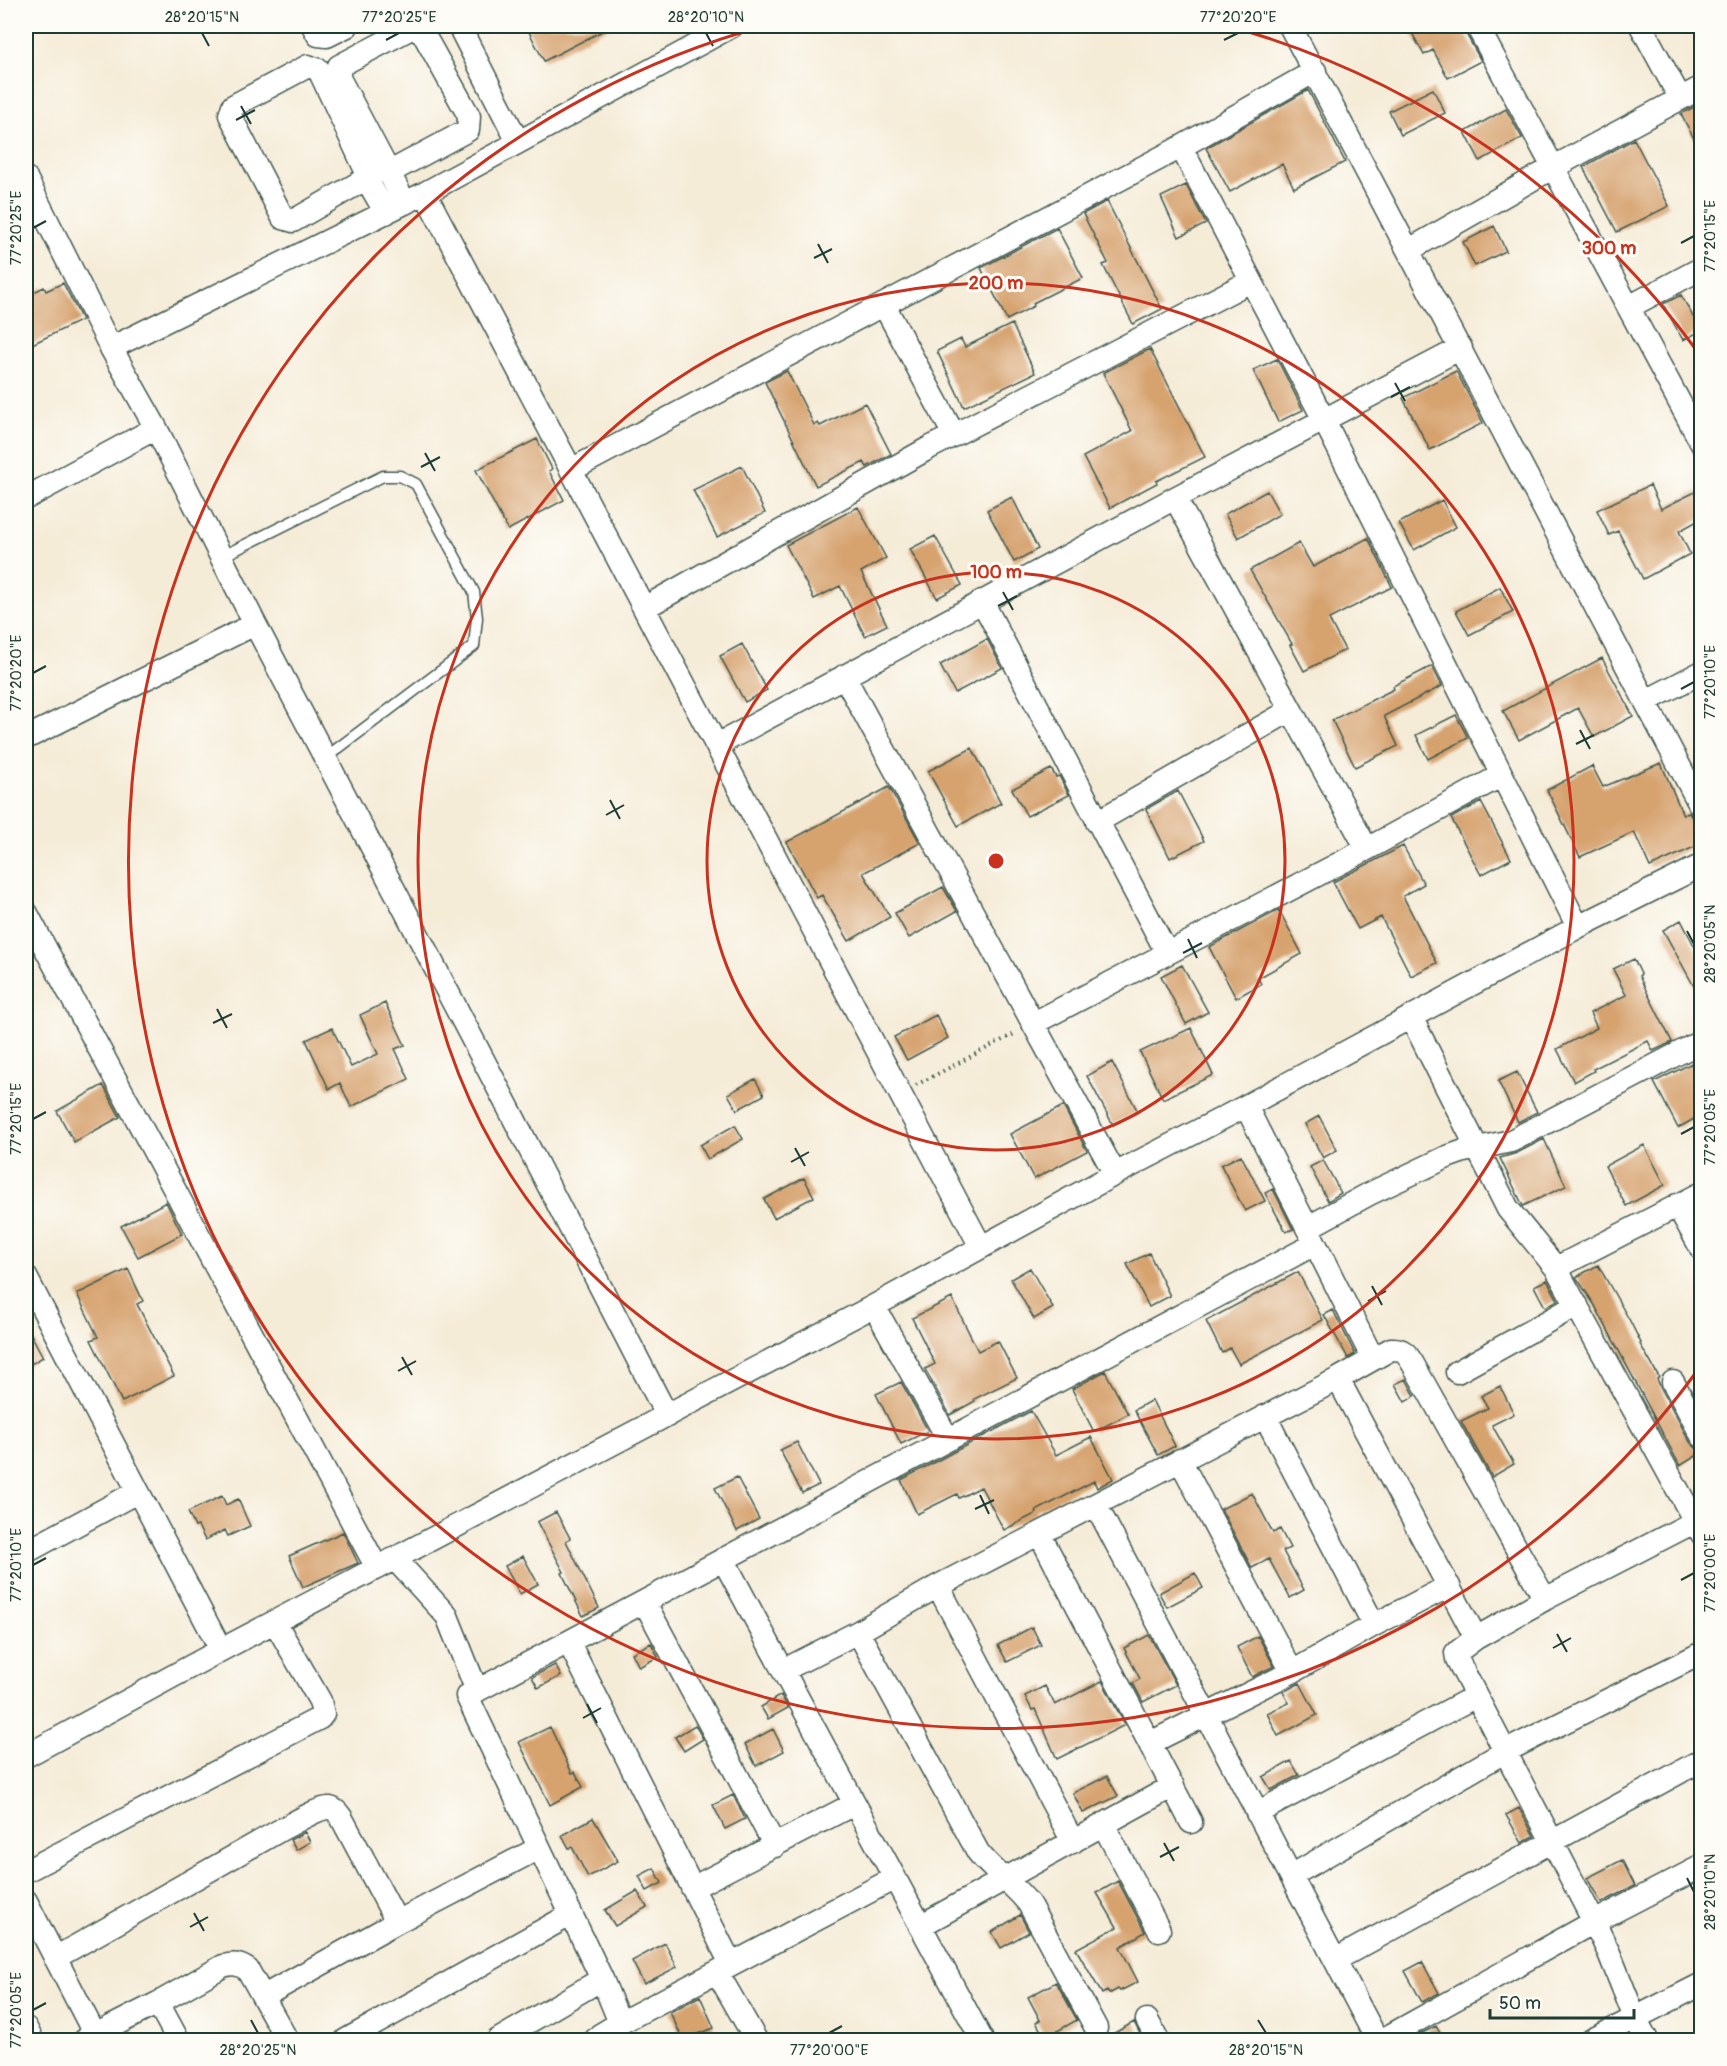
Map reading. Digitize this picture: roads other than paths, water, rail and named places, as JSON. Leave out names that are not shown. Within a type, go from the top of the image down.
[{"type":"street","points":[[314,26],[318,35],[327,36],[347,26]]},
{"type":"street","points":[[379,175],[339,78],[339,66],[417,26],[469,116],[468,130],[379,175],[293,221],[283,218],[230,115],[233,106],[308,66],[318,70],[379,175],[405,203],[571,470],[981,1247]]},
{"type":"street","points":[[459,26],[518,142]]},
{"type":"street","points":[[111,348],[405,203],[732,26]]},
{"type":"street","points":[[1290,26],[1701,809]]},
{"type":"street","points":[[1477,26],[1699,432]]},
{"type":"street","points":[[1641,26],[1680,98]]},
{"type":"street","points":[[571,470],[1181,147],[1315,71]]},
{"type":"street","points":[[1409,250],[1701,87]]},
{"type":"street","points":[[1181,147],[1324,420],[1578,927]]},
{"type":"street","points":[[26,178],[111,348],[156,429],[667,1416]]},
{"type":"street","points":[[1629,307],[1701,268]]},
{"type":"street","points":[[644,608],[954,435],[1251,281]]},
{"type":"street","points":[[884,305],[954,435]]},
{"type":"street","points":[[717,745],[1175,498],[1461,348]]},
{"type":"street","points":[[26,498],[156,429]]},
{"type":"street","points":[[1175,498],[1367,849]]},
{"type":"street","points":[[982,601],[1167,953]]},
{"type":"street","points":[[26,738],[255,624]]},
{"type":"street","points":[[1646,701],[1701,672]]},
{"type":"street","points":[[844,676],[1115,1174]]},
{"type":"street","points":[[1097,822],[1291,710]]},
{"type":"street","points":[[1034,1023],[1367,849],[1502,775]]},
{"type":"street","points":[[26,1756],[221,1650],[874,1306],[1115,1174],[1578,927],[1701,865]]},
{"type":"street","points":[[26,912],[32,942],[386,1563],[447,1616],[477,1691]]},
{"type":"street","points":[[1411,1017],[1508,1209],[1556,1268],[1699,1524],[1545,1599],[1476,1638],[1457,1651],[1456,1656],[1594,1922],[1619,1974],[1635,2018],[1647,2040]]},
{"type":"street","points":[[620,2023],[602,1979],[467,1696],[645,1603],[948,1438],[1311,1236],[1398,1179],[1447,1157],[1511,1141],[1701,1041]]},
{"type":"street","points":[[1246,1106],[1372,1359]]},
{"type":"street","points":[[1556,1268],[1701,1193]]},
{"type":"street","points":[[1677,1205],[1701,1250]]},
{"type":"street","points":[[26,1277],[221,1650]]},
{"type":"street","points":[[1457,1372],[1577,1305]]},
{"type":"street","points":[[874,1306],[948,1438]]},
{"type":"street","points":[[784,1670],[858,1632],[938,1586],[1040,1535],[1391,1349],[1401,1350],[1408,1356],[1545,1599]]},
{"type":"street","points":[[1338,1379],[1476,1638]]},
{"type":"street","points":[[1673,1382],[1701,1436]]},
{"type":"street","points":[[1265,1416],[1374,1624]]},
{"type":"street","points":[[1180,1460],[1292,1672]]},
{"type":"street","points":[[26,1552],[137,1492]]},
{"type":"street","points":[[1096,1505],[1377,2040]]},
{"type":"street","points":[[1040,1535],[1191,1822]]},
{"type":"street","points":[[723,1559],[981,2040]]},
{"type":"street","points":[[938,1586],[1073,1842]]},
{"type":"street","points":[[1150,1743],[1292,1672],[1374,1624],[1449,1586]]},
{"type":"street","points":[[645,1603],[775,1846]]},
{"type":"street","points":[[26,1871],[320,1718],[323,1714],[320,1701],[275,1622]]},
{"type":"street","points":[[858,1632],[978,1852],[987,1864],[1005,1878],[1029,1904],[1096,2028]]},
{"type":"street","points":[[568,1643],[692,1888],[756,2040]]},
{"type":"street","points":[[1291,1876],[1506,1751],[1701,1653]]},
{"type":"street","points":[[1257,1813],[1476,1696]]},
{"type":"street","points":[[1335,1960],[1701,1760]]},
{"type":"street","points":[[920,1926],[1173,1786]]},
{"type":"street","points":[[692,1888],[854,1804]]},
{"type":"street","points":[[55,1958],[263,1839],[330,1808],[337,1811],[341,1817],[397,1922]]},
{"type":"street","points":[[1104,1824],[1160,1930]]},
{"type":"street","points":[[264,1996],[397,1922],[539,1848]]},
{"type":"street","points":[[1382,2040],[1594,1922],[1701,1866]]},
{"type":"street","points":[[595,2040],[620,2023],[895,1878]]},
{"type":"street","points":[[26,1901],[55,1958],[90,2038],[223,1966],[233,1964],[241,1965],[248,1970],[287,2040]]},
{"type":"street","points":[[346,2040],[570,1915]]},
{"type":"street","points":[[498,2040],[602,1979]]},
{"type":"street","points":[[1592,2040],[1701,1984]]},
{"type":"street","points":[[158,2002],[178,2040]]},
{"type":"street","points":[[1147,2020],[1158,2040]]},
{"type":"street","points":[[26,2028],[32,2040]]},
{"type":"lane","points":[[221,556],[383,476],[400,476],[416,484],[474,592],[477,618],[474,646],[325,758]]}]
